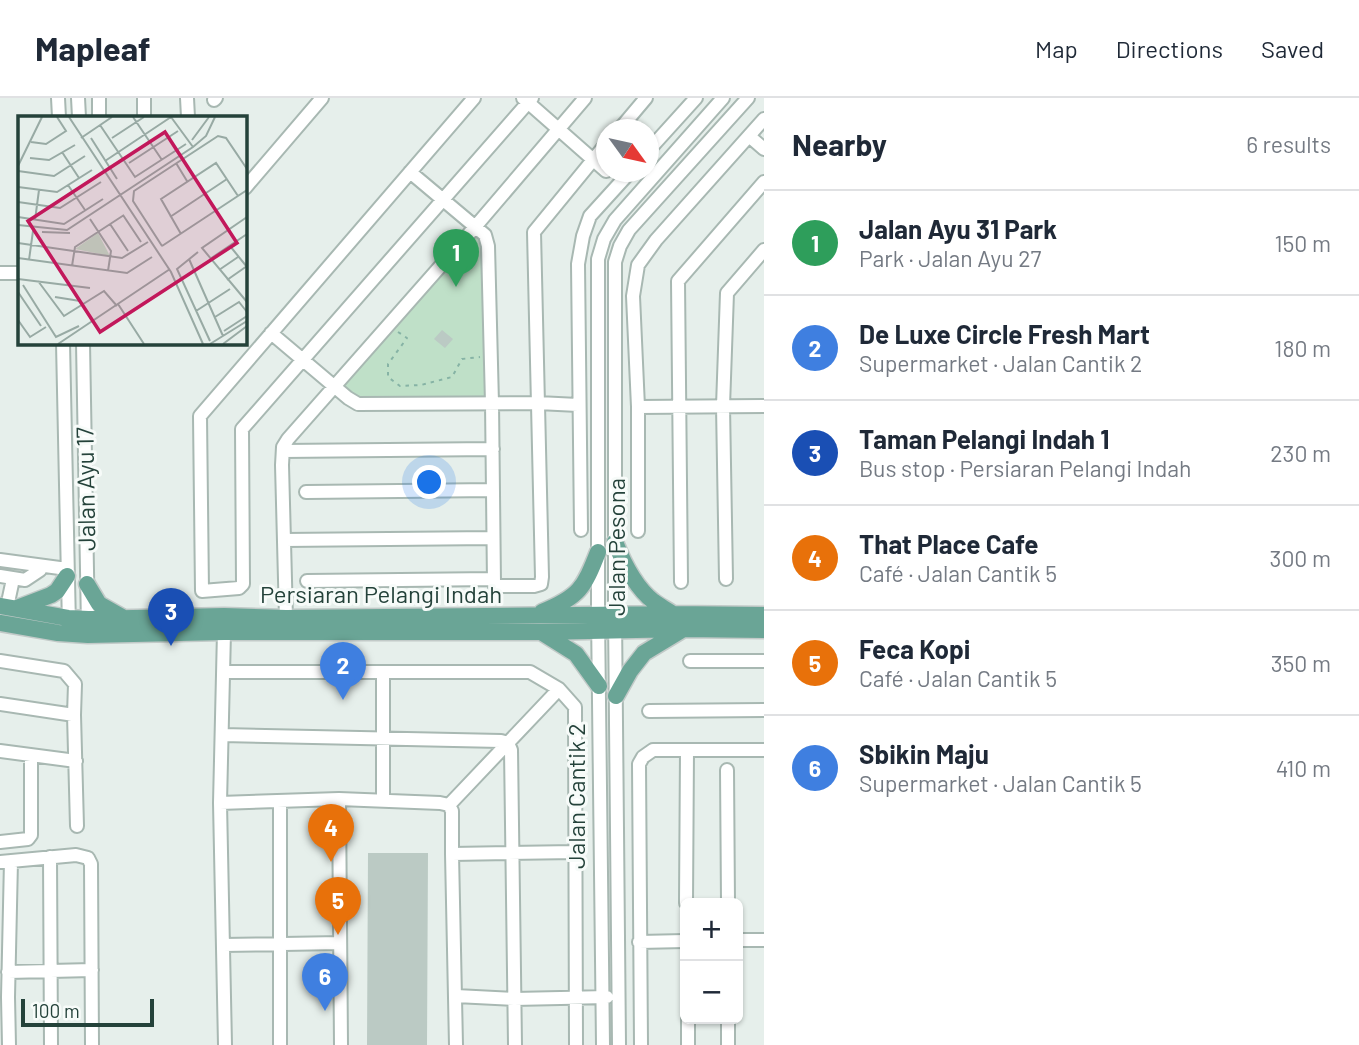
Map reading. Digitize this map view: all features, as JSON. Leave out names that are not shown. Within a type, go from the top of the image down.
[{"type":"main road","points":[[615,542],[623,562],[651,600],[673,614]]},
{"type":"main road","points":[[536,615],[579,592],[589,577],[598,552]]},
{"type":"main road","points":[[8,607],[51,596],[57,591],[67,572]]},
{"type":"main road","points":[[87,584],[99,604],[124,618]]},
{"type":"main road","name":"Persiaran Pelangi Indah","points":[[8,607],[69,626]]},
{"type":"main road","name":"Persiaran Pelangi Indah","points":[[0,623],[224,632],[541,632],[673,614],[764,615]]},
{"type":"main road","name":"Persiaran Pelangi Indah","points":[[88,627],[124,618],[536,615],[684,629],[764,630]]},
{"type":"main road","points":[[214,616],[224,624],[224,632]]},
{"type":"main road","points":[[616,696],[644,653],[684,629]]},
{"type":"main road","points":[[541,632],[576,654],[599,686]]},
{"type":"street","points":[[58,98],[59,116]]},
{"type":"street","points":[[78,98],[79,116]]},
{"type":"street","points":[[99,98],[99,116]]},
{"type":"street","points":[[144,98],[144,116]]},
{"type":"street","points":[[187,98],[188,116]]},
{"type":"street","points":[[247,186],[321,98]]},
{"type":"street","points":[[474,98],[200,415],[202,591],[239,588],[243,584],[242,429],[528,99],[596,162]]},
{"type":"street","points":[[286,618],[283,447],[585,98]]},
{"type":"street","points":[[628,119],[646,98]]},
{"type":"street","points":[[659,140],[696,98]]},
{"type":"street","name":"Jalan Pesona","points":[[619,1045],[616,696],[598,552],[598,259],[604,239],[615,220],[723,98]]},
{"type":"street","name":"Jalan Pesona","points":[[603,1045],[599,686],[615,542],[615,261],[629,230],[748,98]]},
{"type":"street","points":[[638,531],[638,407],[633,296],[638,265],[656,240],[764,119]]},
{"type":"street","points":[[749,136],[764,149]]},
{"type":"street","points":[[410,172],[485,235],[488,246],[494,581],[495,586],[534,586],[541,584],[534,232],[596,156]]},
{"type":"street","points":[[681,582],[678,281],[764,182]]},
{"type":"street","points":[[581,530],[578,264],[590,216],[620,183]]},
{"type":"street","points":[[726,579],[723,406],[727,293],[764,250]]},
{"type":"street","points":[[0,273],[18,273]]},
{"type":"street","points":[[271,332],[358,404],[578,405]]},
{"type":"street","name":"Jalan Ayu 17","points":[[63,345],[69,626]]},
{"type":"street","name":"Jalan Ayu 17","points":[[83,345],[88,627]]},
{"type":"street","points":[[638,407],[764,406]]},
{"type":"street","points":[[283,451],[493,449]]},
{"type":"street","points":[[306,492],[493,490]]},
{"type":"street","points":[[284,540],[493,538]]},
{"type":"street","points":[[0,559],[67,572]]},
{"type":"street","points":[[8,607],[7,578],[29,579],[41,566]]},
{"type":"street","points":[[307,580],[494,581]]},
{"type":"street","points":[[224,632],[220,803],[225,1045]]},
{"type":"street","points":[[0,661],[64,671],[75,684],[77,826]]},
{"type":"street","points":[[690,661],[764,661]]},
{"type":"street","name":"Jalan Cantik 2","points":[[223,672],[530,671],[559,689],[575,707],[576,1045]]},
{"type":"street","points":[[383,672],[383,801]]},
{"type":"street","points":[[449,805],[559,689]]},
{"type":"street","points":[[0,704],[74,715]]},
{"type":"street","points":[[649,711],[764,710]]},
{"type":"street","points":[[222,735],[508,743]]},
{"type":"street","points":[[508,743],[511,750],[515,1045]]},
{"type":"street","points":[[640,1045],[639,764],[643,757],[653,750],[764,750]]},
{"type":"street","points":[[0,751],[76,761]]},
{"type":"street","points":[[686,898],[687,751]]},
{"type":"street","points":[[0,842],[28,839],[31,835],[31,755]]},
{"type":"street","points":[[727,770],[727,898]]},
{"type":"street","points":[[220,803],[339,799],[449,805]]},
{"type":"street","points":[[339,799],[341,1045]]},
{"type":"street","points":[[279,802],[280,1045]]},
{"type":"street","points":[[449,805],[452,811],[456,1045]]},
{"type":"street","points":[[452,853],[575,852]]},
{"type":"street","points":[[6,1038],[4,998],[8,972],[5,861],[76,855],[88,858],[91,864],[92,1045]]},
{"type":"street","points":[[50,857],[51,1045]]},
{"type":"street","points":[[743,940],[764,940]]},
{"type":"street","points":[[639,942],[680,941]]},
{"type":"street","points":[[223,945],[340,943]]},
{"type":"street","points":[[8,972],[92,970]]},
{"type":"street","points":[[456,996],[514,999],[618,997]]},
{"type":"street","points":[[688,1024],[688,1045]]},
{"type":"street","points":[[728,1024],[728,1045]]},
{"type":"path","points":[[388,326],[407,338],[388,364],[388,377],[400,386],[421,385],[452,377],[462,359],[476,357]]},
{"type":"green space","points":[[476,232],[482,236],[489,400],[361,401],[340,386]]},
{"type":"building","points":[[442,330],[453,339],[445,348],[434,339]]},
{"type":"building","points":[[368,853],[428,853],[427,1045],[367,1045]]},
{"type":"place","name":"Jalan Ayu 31 Park","points":[[456,287]]},
{"type":"place","name":"Taman Pelangi Indah 1","points":[[171,646]]},
{"type":"place","name":"De Luxe Circle Fresh Mart","points":[[343,700]]},
{"type":"place","name":"That Place Cafe","points":[[331,862]]},
{"type":"place","name":"Feca Kopi","points":[[338,935]]},
{"type":"place","name":"Sbikin Maju","points":[[325,1011]]}]
